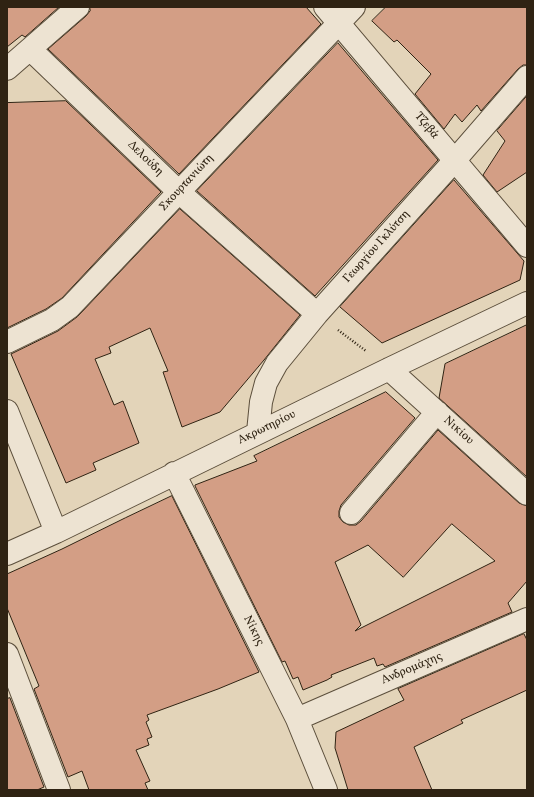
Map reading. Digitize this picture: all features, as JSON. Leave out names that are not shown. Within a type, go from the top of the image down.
[{"type":"street","name":"Σκουρτανιώτη","points":[[7,342],[52,320],[70,307],[179,192],[331,15],[354,7]]},
{"type":"street","points":[[7,69],[77,8]]},
{"type":"street","name":"Τζεβά","points":[[331,15],[527,246]]},
{"type":"street","name":"Δελούδη","points":[[30,50],[179,192],[317,314]]},
{"type":"street","name":"Γεωργίου Γκλύτση","points":[[258,432],[261,402],[266,383],[276,363],[317,314],[527,77]]},
{"type":"street","name":"Ακρωτηρίου","points":[[7,554],[56,532],[258,432],[527,303]]},
{"type":"street","name":"Νικίου","points":[[389,369],[527,494]]},
{"type":"street","points":[[7,411],[56,532]]},
{"type":"street","points":[[351,513],[437,412]]},
{"type":"street","name":"Νίκης","points":[[174,473],[297,719],[326,790]]},
{"type":"street","name":"Ανδρομάχης","points":[[297,719],[527,619]]},
{"type":"street","points":[[7,654],[59,790]]},
{"type":"path","points":[[317,314],[389,369]]},
{"type":"building","points":[[7,7],[59,7],[25,37],[22,35],[7,47]]},
{"type":"building","points":[[90,7],[306,7],[321,24],[179,174],[48,49],[86,16],[90,11]]},
{"type":"building","points":[[386,7],[527,7],[527,65],[523,65],[518,69],[481,111],[477,105],[462,122],[455,114],[444,129],[415,94],[431,74],[397,40],[394,42],[372,21]]},
{"type":"building","points":[[338,43],[438,160],[315,296],[197,191]]},
{"type":"building","points":[[527,96],[527,172],[497,192],[483,175],[505,141],[497,131]]},
{"type":"building","points":[[66,101],[161,192],[62,298],[46,309],[7,328],[7,103]]},
{"type":"building","points":[[454,180],[524,261],[520,280],[382,343],[340,307]]},
{"type":"building","points":[[180,209],[300,315],[220,412],[182,427],[163,372],[168,371],[150,328],[109,347],[111,353],[95,359],[114,405],[123,401],[139,443],[93,463],[96,470],[66,483],[11,354],[58,331],[77,317]]},
{"type":"building","points":[[527,325],[527,477],[439,398],[445,364]]},
{"type":"building","points":[[386,392],[415,418],[341,505],[339,517],[343,522],[349,525],[356,525],[361,521],[438,430],[519,503],[527,506],[527,581],[508,603],[512,612],[385,667],[383,664],[377,666],[374,658],[331,675],[332,677],[327,680],[303,690],[298,677],[293,679],[285,661],[282,662],[195,486],[257,461],[254,456]],"holes":[[[452,524],[495,561],[355,631],[361,625],[335,562],[368,545],[403,577]]]},
{"type":"building","points":[[172,496],[259,672],[147,715],[149,720],[146,722],[152,737],[147,739],[149,745],[136,750],[150,781],[145,783],[148,790],[89,790],[82,771],[68,777],[34,689],[39,686],[7,608],[7,574]]},
{"type":"building","points":[[524,634],[527,640],[527,690],[461,720],[463,723],[414,747],[432,790],[348,790],[335,748],[336,732],[404,700],[398,689]]},
{"type":"building","points":[[10,698],[44,787],[37,790],[7,790],[7,699]]}]
